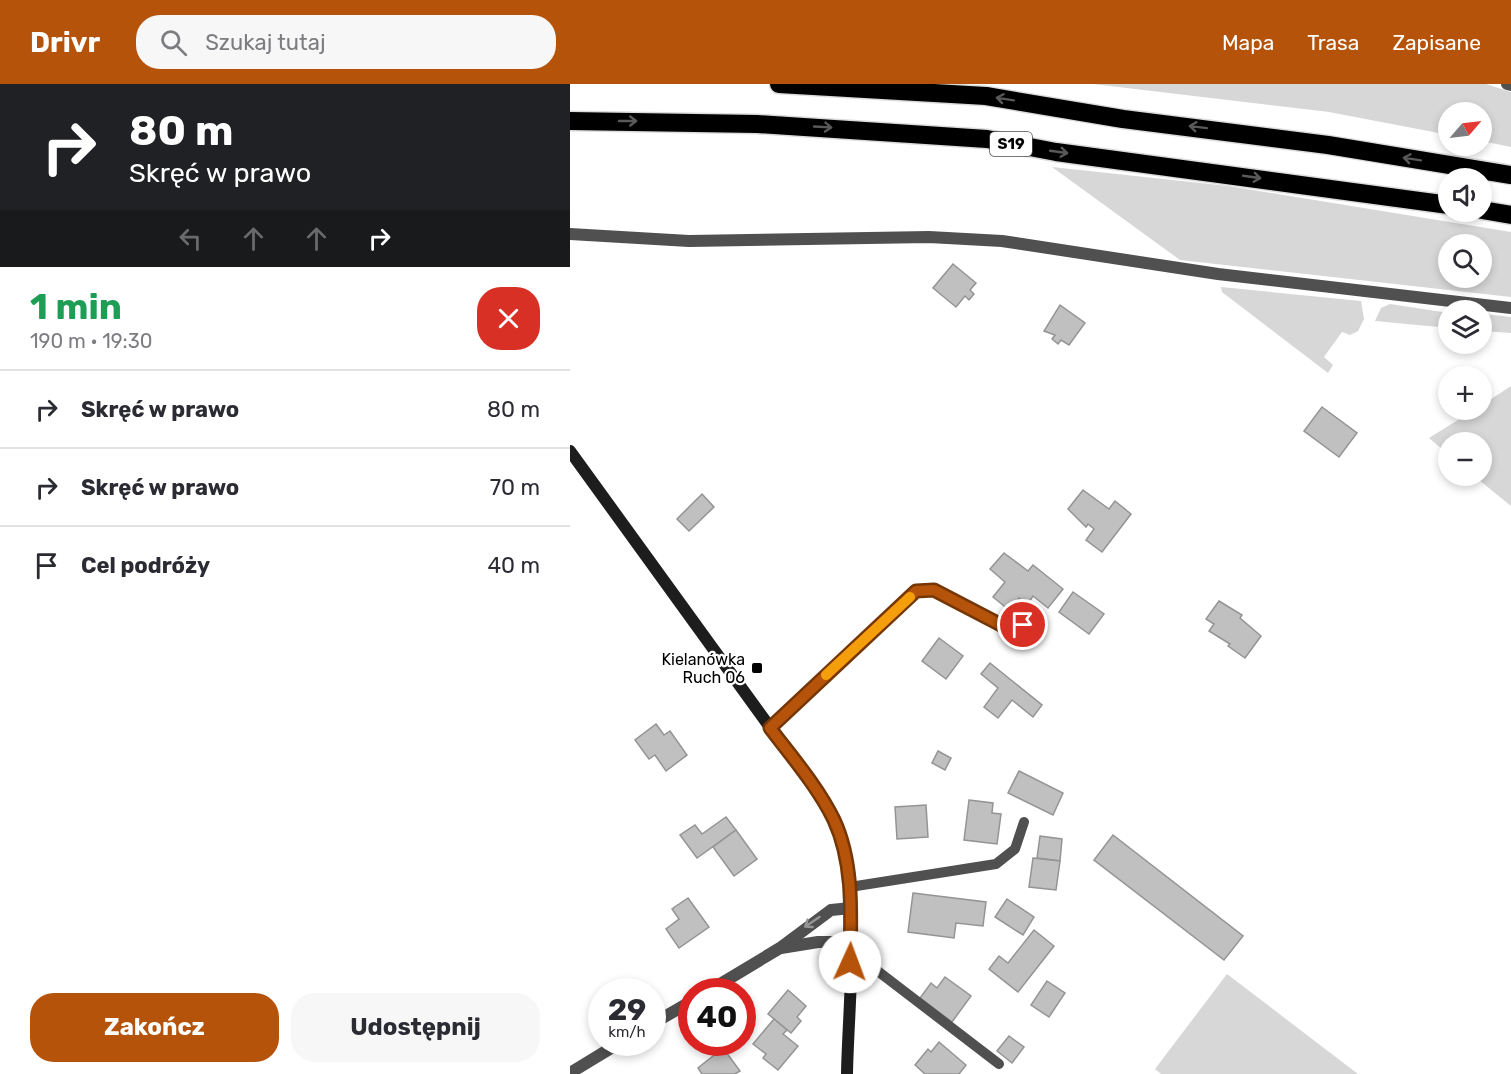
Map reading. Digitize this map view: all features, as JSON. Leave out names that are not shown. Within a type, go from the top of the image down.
[{"type":"highway","points":[[778,84],[986,96],[1124,119],[1328,145],[1511,175]]},
{"type":"highway","name":"S19","points":[[570,121],[757,124],[987,139],[1056,152],[1438,204]]},
{"type":"highway","points":[[1492,212],[1511,215]]},
{"type":"street","points":[[1507,84],[1511,85]]},
{"type":"street","points":[[570,234],[689,241],[929,237],[1002,241],[1218,274],[1511,308]]},
{"type":"street","points":[[570,451],[834,820],[842,845],[850,887],[847,1074]]},
{"type":"street","points":[[730,978],[780,948],[831,910],[850,908]]},
{"type":"street","points":[[780,948],[818,942],[850,942]]},
{"type":"street","points":[[570,1073],[598,1056]]},
{"type":"lane","points":[[770,728],[916,591],[934,590],[1005,627],[1041,622]]},
{"type":"lane","points":[[850,887],[996,864],[1015,849],[1024,822]]},
{"type":"lane","points":[[850,962],[875,969],[999,1064]]},
{"type":"shaded area","points":[[1093,84],[1486,84],[1511,92],[1511,147],[1492,143],[1492,102],[1438,102],[1438,133],[1329,112]]},
{"type":"shaded area","points":[[1052,167],[1228,186],[1438,220],[1438,222],[1511,232],[1511,297],[1180,260]]},
{"type":"shaded area","points":[[1221,287],[1361,301],[1364,319],[1358,331],[1350,335],[1342,332],[1324,357],[1333,365],[1328,373],[1222,292]]},
{"type":"shaded area","points":[[1390,304],[1438,311],[1438,327],[1375,321],[1381,308]]},
{"type":"shaded area","points":[[1492,315],[1511,317],[1511,333],[1492,332]]},
{"type":"shaded area","points":[[1511,386],[1511,506],[1486,486],[1492,486],[1492,432],[1439,432],[1458,420],[1492,420],[1492,398]]},
{"type":"shaded area","points":[[1438,432],[1438,446],[1429,438]]},
{"type":"shaded area","points":[[1227,974],[1358,1074],[1161,1074],[1155,1069]]},
{"type":"building","points":[[953,264],[976,283],[970,290],[974,294],[969,300],[965,296],[956,307],[933,288]]},
{"type":"building","points":[[1060,305],[1085,323],[1069,345],[1061,340],[1058,344],[1052,339],[1055,335],[1044,331]]},
{"type":"building","points":[[1322,407],[1357,433],[1339,457],[1304,431]]},
{"type":"building","points":[[1083,490],[1109,509],[1115,501],[1131,514],[1102,552],[1086,540],[1094,529],[1088,524],[1086,527],[1068,509]]},
{"type":"building","points":[[702,494],[714,507],[689,531],[677,519]]},
{"type":"building","points":[[1004,553],[1028,571],[1033,565],[1063,589],[1048,608],[1033,596],[1027,605],[1019,598],[1009,610],[993,597],[1005,582],[990,569]]},
{"type":"building","points":[[1073,592],[1104,614],[1089,634],[1059,612]]},
{"type":"building","points":[[1219,601],[1242,615],[1240,618],[1261,636],[1245,658],[1228,646],[1230,644],[1209,631],[1214,624],[1206,619]]},
{"type":"building","points":[[939,638],[963,656],[946,679],[922,661]]},
{"type":"building","points":[[990,663],[1042,705],[1033,717],[1012,700],[998,718],[984,707],[998,688],[981,674]]},
{"type":"building","points":[[656,724],[664,735],[670,731],[687,755],[666,771],[655,755],[649,759],[635,740]]},
{"type":"building","points":[[938,751],[951,758],[945,770],[932,763]]},
{"type":"building","points":[[1019,771],[1063,793],[1053,815],[1008,793]]},
{"type":"building","points":[[969,800],[993,803],[992,813],[1001,814],[997,844],[964,840]]},
{"type":"building","points":[[926,805],[928,837],[897,839],[895,807]]},
{"type":"building","points":[[726,817],[736,830],[697,858],[680,835],[695,825],[702,834]]},
{"type":"building","points":[[736,830],[757,859],[734,876],[713,847]]},
{"type":"building","points":[[1113,835],[1243,936],[1224,960],[1094,860]]},
{"type":"building","points":[[1040,836],[1062,839],[1060,861],[1037,858]]},
{"type":"building","points":[[1033,858],[1060,861],[1056,890],[1029,887]]},
{"type":"building","points":[[913,893],[986,902],[983,926],[956,923],[954,938],[908,932]]},
{"type":"building","points":[[688,898],[709,927],[679,948],[666,929],[679,919],[672,909]]},
{"type":"building","points":[[1007,899],[1034,917],[1023,935],[995,917]]},
{"type":"building","points":[[1034,930],[1054,946],[1018,992],[989,969],[999,956],[1008,963]]},
{"type":"building","points":[[945,977],[971,996],[952,1022],[920,998],[931,983],[937,988]]},
{"type":"building","points":[[1047,981],[1065,993],[1049,1017],[1031,1005]]},
{"type":"building","points":[[788,990],[806,1006],[797,1017],[801,1021],[791,1033],[768,1014]]},
{"type":"building","points":[[774,1019],[787,1030],[783,1034],[798,1046],[778,1070],[763,1058],[766,1054],[756,1046],[756,1040]]},
{"type":"building","points":[[1009,1036],[1024,1047],[1012,1063],[997,1051]]},
{"type":"building","points":[[939,1042],[966,1065],[959,1074],[925,1074],[915,1065],[928,1049],[931,1052]]},
{"type":"building","points":[[713,1056],[729,1056],[740,1071],[735,1074],[702,1074],[698,1068]]},
{"type":"slow traffic","points":[[826,675],[910,597]]},
{"type":"place","name":"Kielanówka Ruch 06","points":[[757,668]]},
{"type":"route","points":[[850,962],[850,887],[842,845],[834,820],[814,788],[770,728],[916,591],[934,590],[1005,627],[1023,625]]}]
